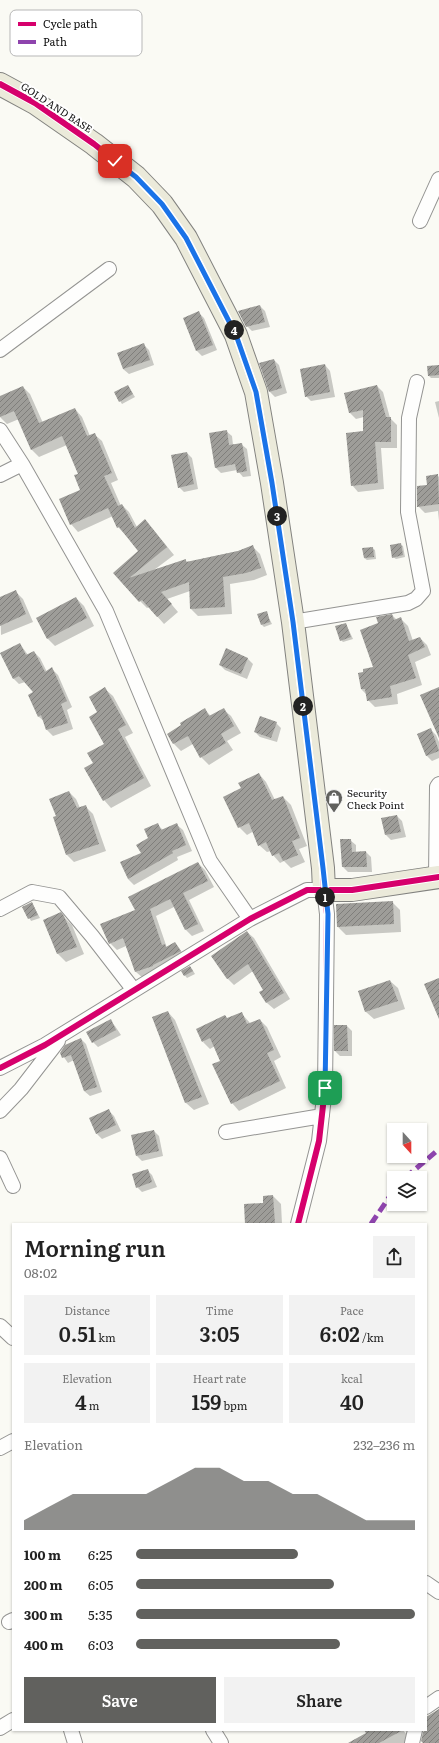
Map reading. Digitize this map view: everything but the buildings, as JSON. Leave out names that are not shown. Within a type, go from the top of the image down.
[{"type":"main road","name":"GOLD AND BASE","points":[[0,84],[35,103],[65,123],[136,177],[162,204],[186,238],[236,335],[256,392],[272,483],[293,622],[323,868],[324,890]]},
{"type":"main road","points":[[324,890],[352,890],[437,877]]},
{"type":"street","points":[[420,222],[439,179]]},
{"type":"street","points":[[0,350],[109,269]]},
{"type":"street","points":[[293,622],[408,603],[416,599],[423,591],[408,512],[409,418],[417,382]]},
{"type":"street","points":[[0,430],[22,464],[106,611],[210,860],[250,919]]},
{"type":"street","points":[[0,475],[22,464]]},
{"type":"street","points":[[437,877],[437,787],[439,784]]},
{"type":"street","points":[[0,1068],[45,1045],[250,919],[307,890],[324,890],[328,914],[325,1088],[319,1141],[298,1223]]},
{"type":"street","points":[[0,909],[32,892],[59,896],[133,990]]},
{"type":"street","points":[[0,1111],[21,1089],[63,1034]]},
{"type":"street","points":[[226,1132],[322,1116]]},
{"type":"street","points":[[0,1158],[13,1186]]},
{"type":"street","points":[[0,1326],[12,1337]]},
{"type":"street","points":[[0,1448],[12,1442]]},
{"type":"street","points":[[427,1584],[439,1592]]},
{"type":"street","points":[[427,1706],[439,1698]]},
{"type":"street","points":[[0,1728],[12,1721]]},
{"type":"street","points":[[71,1731],[76,1743]]},
{"type":"street","points":[[213,1731],[220,1743]]},
{"type":"street","points":[[412,1743],[415,1731]]},
{"type":"marked path","points":[[413,1171],[439,1149]]},
{"type":"marked path","points":[[372,1223],[387,1200]]},
{"type":"cycle path","points":[[0,84],[35,103],[94,144],[136,177],[162,204],[186,238],[236,335],[256,392],[272,483],[293,622],[323,868],[324,890],[352,890],[439,877]]},
{"type":"cycle path","points":[[0,1068],[45,1045],[250,919],[307,890],[324,890],[327,914],[325,1088],[319,1141],[298,1223]]},
{"type":"place","name":"Security Check Point","points":[[334,813]]},
{"type":"route","points":[[115,161],[136,177],[162,204],[186,238],[208,277],[236,335],[256,392],[272,483],[293,622],[328,914],[325,1088]]}]
